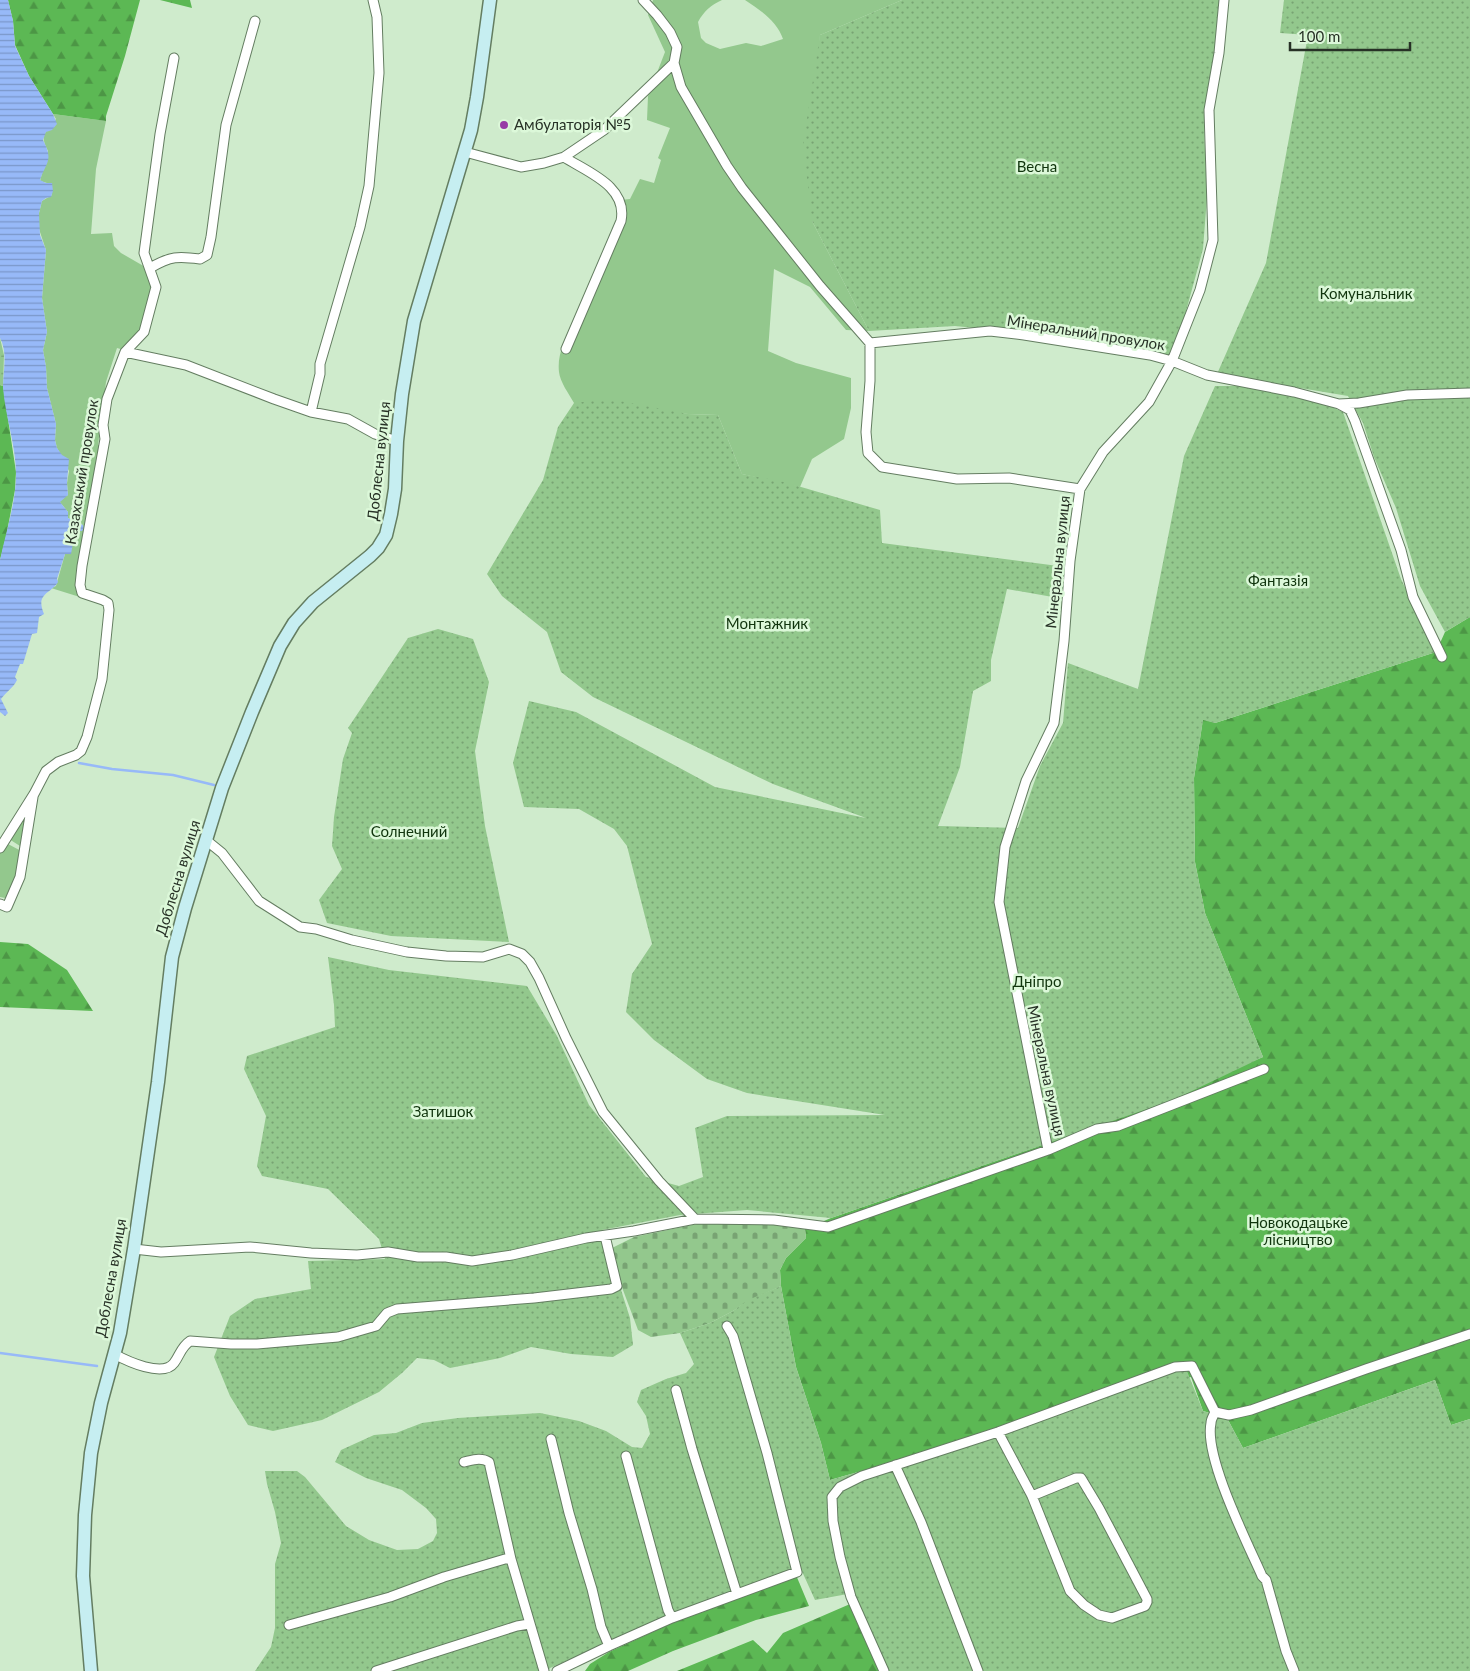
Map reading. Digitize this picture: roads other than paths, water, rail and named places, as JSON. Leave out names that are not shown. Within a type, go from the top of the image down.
[{"type":"street","points":[[311,412],[320,374],[320,364],[360,227],[369,186],[379,74],[377,17],[373,0]]},
{"type":"street","name":"Доблесна вулиця","points":[[91,1671],[83,1576],[85,1515],[91,1453],[101,1403],[120,1333],[134,1249],[158,1082],[172,957],[184,908],[222,788],[280,646],[294,623],[313,602],[370,556],[378,548],[386,535],[395,489],[397,441],[402,394],[414,321],[466,152],[477,97],[490,0]]},
{"type":"street","points":[[643,0],[670,32],[677,47],[674,63],[681,87],[732,173],[820,286],[870,343],[868,453],[882,467],[957,480],[1010,478],[1080,489]]},
{"type":"street","name":"Мінеральна вулиця","points":[[1048,1150],[999,902],[1005,847],[1026,781],[1054,723],[1064,641],[1070,561],[1080,489],[1103,452],[1149,402],[1172,361],[1200,290],[1213,240],[1209,110],[1219,53],[1224,0]]},
{"type":"street","points":[[150,268],[178,256],[200,260],[207,254],[226,124],[255,21]]},
{"type":"street","name":"Казахський провулок","points":[[0,848],[46,771],[58,762],[81,751],[88,737],[102,679],[109,610],[108,603],[82,593],[80,585],[85,545],[105,439],[103,425],[107,399],[125,352],[144,332],[156,287],[144,254],[160,134],[174,58]]},
{"type":"street","points":[[466,152],[521,167],[564,157],[604,130],[674,63]]},
{"type":"street","points":[[564,157],[603,180],[616,195],[622,205],[623,213],[622,221],[566,349]]},
{"type":"street","name":"Мінеральний провулок","points":[[870,343],[990,331],[1150,354],[1207,375],[1294,392],[1339,404],[1359,403],[1407,395],[1470,393]]},
{"type":"street","points":[[125,352],[186,365],[274,400],[311,412],[348,419],[375,434],[397,441]]},
{"type":"street","points":[[1339,404],[1350,410],[1355,421],[1401,550],[1413,597],[1442,657]]},
{"type":"street","name":"Казахський провулок","points":[[0,904],[7,907],[20,877],[34,794]]},
{"type":"street","points":[[206,840],[222,853],[259,901],[300,927],[316,929],[352,940],[407,952],[483,957],[510,949],[522,954],[530,962],[540,978],[570,1046],[603,1112],[659,1181],[695,1219]]},
{"type":"street","points":[[134,1249],[161,1252],[250,1247],[357,1255],[388,1252],[418,1257],[446,1257],[472,1261],[512,1255],[586,1238],[695,1219],[774,1220],[828,1227],[1048,1150],[1097,1129],[1118,1126],[1264,1069]]},
{"type":"street","points":[[114,1354],[128,1361],[155,1369],[166,1368],[172,1365],[184,1345],[190,1341],[257,1344],[338,1337],[376,1326],[386,1313],[397,1309],[534,1298],[611,1289],[617,1286],[605,1236]]},
{"type":"street","points":[[556,1671],[672,1618],[797,1572],[767,1454],[733,1336],[727,1326]]},
{"type":"street","points":[[884,1671],[851,1597],[833,1521],[832,1497],[840,1487],[862,1476],[998,1432],[1175,1367],[1192,1366],[1216,1412],[1229,1415],[1251,1410],[1470,1334]]},
{"type":"street","points":[[676,1390],[737,1594]]},
{"type":"street","points":[[1216,1412],[1211,1422],[1212,1446],[1220,1478],[1262,1576],[1266,1580],[1286,1651],[1294,1671]]},
{"type":"street","points":[[998,1432],[1032,1496],[1070,1591],[1099,1615],[1112,1618],[1145,1606],[1147,1599],[1081,1478],[1076,1478],[1032,1496]]},
{"type":"street","points":[[551,1439],[569,1513],[608,1646]]},
{"type":"street","points":[[626,1456],[668,1610],[672,1618]]},
{"type":"street","points":[[464,1462],[478,1459],[485,1459],[489,1462],[511,1559],[544,1671]]},
{"type":"street","points":[[895,1465],[921,1522],[978,1671]]},
{"type":"street","points":[[289,1625],[372,1602],[444,1577],[505,1559],[511,1559]]},
{"type":"street","points":[[376,1671],[517,1626],[529,1624]]},
{"type":"water","points":[[0,0],[8,0],[13,21],[15,46],[29,76],[53,114],[57,124],[52,130],[46,132],[43,140],[48,153],[48,161],[40,180],[52,183],[53,191],[51,197],[42,201],[39,213],[40,235],[46,250],[42,298],[47,332],[43,350],[47,388],[56,424],[55,440],[57,448],[62,455],[69,459],[68,495],[60,502],[68,512],[68,518],[83,525],[84,528],[82,531],[67,531],[66,541],[73,543],[71,554],[65,554],[57,579],[58,582],[41,602],[44,614],[39,617],[37,633],[32,634],[23,664],[20,664],[15,677],[16,683],[1,699],[8,713],[5,716],[0,712],[0,560],[13,506],[16,485],[16,463],[4,398],[4,350],[0,338]]},
{"type":"waterway","points":[[79,763],[112,769],[173,775],[214,785]]},
{"type":"waterway","points":[[0,1353],[97,1366]]},
{"type":"place","name":"Амбулаторія №5","points":[[504,125]]},
{"type":"park label","name":"Весна","points":[[1037,167]]},
{"type":"park label","name":"Комунальник","points":[[1366,294]]},
{"type":"park label","name":"Фантазія","points":[[1278,581]]},
{"type":"park label","name":"Монтажник","points":[[767,624]]},
{"type":"park label","name":"Солнечний","points":[[409,832]]},
{"type":"park label","name":"Дніпро","points":[[1037,982]]},
{"type":"park label","name":"Затишок","points":[[443,1112]]},
{"type":"park label","name":"Новокодацьке лісництво","points":[[1298,1232]]}]
